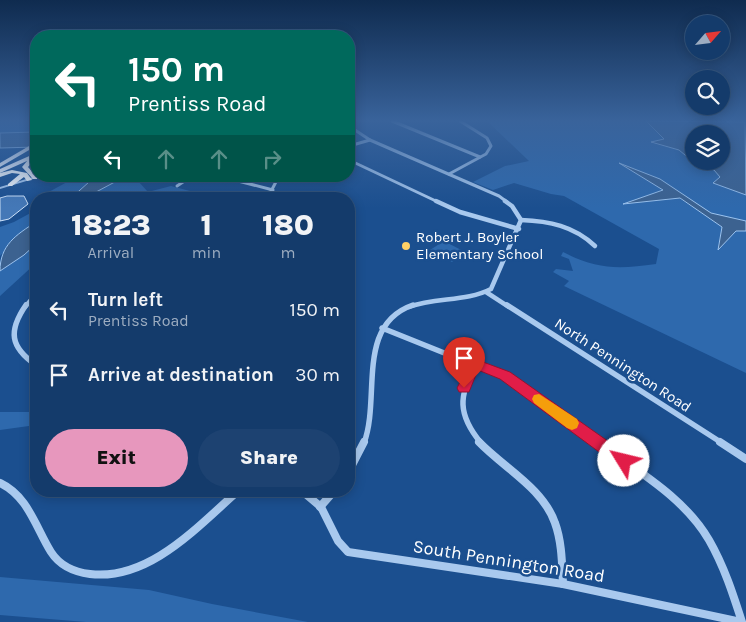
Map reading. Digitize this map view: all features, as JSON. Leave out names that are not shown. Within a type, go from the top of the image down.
[{"type":"highway","points":[[0,165],[27,150]]},
{"type":"highway","points":[[0,171],[30,158]]},
{"type":"highway","points":[[30,161],[25,165],[30,171]]},
{"type":"highway","points":[[0,175],[16,171],[30,174]]},
{"type":"highway","points":[[10,185],[30,176]]},
{"type":"street","points":[[355,461],[362,450],[369,430],[372,410],[373,350],[376,337],[382,328],[396,314],[412,306],[431,300],[486,292],[494,285],[519,229],[521,220],[512,206],[499,196],[393,150]]},
{"type":"street","points":[[463,150],[480,157]]},
{"type":"street","points":[[449,174],[490,150]]},
{"type":"street","points":[[355,163],[460,212],[519,229]]},
{"type":"street","points":[[177,186],[183,182]]},
{"type":"street","points":[[242,182],[273,190],[276,182]]},
{"type":"street","points":[[0,188],[10,185]]},
{"type":"street","points":[[521,220],[559,224],[581,233],[595,246]]},
{"type":"street","name":"North Pennington Road","points":[[486,292],[746,458]]},
{"type":"street","points":[[30,302],[20,314],[13,336],[20,354],[30,361]]},
{"type":"street","points":[[382,328],[514,381],[686,508],[710,538],[720,557],[741,622]]},
{"type":"street","points":[[475,364],[462,397],[465,418],[479,442],[531,487],[548,507],[559,535],[563,584]]},
{"type":"street","points":[[0,483],[9,486],[19,496],[56,560],[85,574],[114,576],[146,565],[231,497]]},
{"type":"street","name":"South Pennington Road","points":[[309,497],[320,507],[332,534],[339,545],[348,552],[563,584],[741,622]]},
{"type":"street","points":[[320,507],[329,497]]},
{"type":"shaded area","points":[[517,150],[679,150],[685,155],[685,170],[714,170],[720,177],[713,183],[746,195],[746,221],[710,213],[660,179],[622,165],[663,190],[626,203],[679,198],[722,227],[718,248],[736,231],[746,231],[746,373],[564,286],[569,281],[553,272],[556,269],[573,271],[569,259],[561,256],[563,252],[598,265],[631,267],[656,264],[659,249],[564,196],[514,183],[493,190],[473,182],[505,166],[529,161]]},
{"type":"shaded area","points":[[730,150],[745,150],[746,195],[713,183],[720,177],[714,170],[730,170]]},
{"type":"shaded area","points":[[619,163],[660,179],[711,213],[746,221],[746,231],[736,231],[718,250],[722,227],[680,198],[623,204],[663,190]]},
{"type":"shaded area","points":[[67,182],[89,182],[78,192],[49,192]]},
{"type":"shaded area","points":[[89,182],[115,182],[96,192],[78,192]]},
{"type":"shaded area","points":[[115,182],[139,182],[148,192],[96,192]]},
{"type":"shaded area","points":[[171,186],[194,192],[148,192]]},
{"type":"shaded area","points":[[30,213],[30,226],[23,231],[0,256],[0,227]]},
{"type":"shaded area","points":[[30,226],[30,250],[0,271],[6,247]]},
{"type":"shaded area","points":[[444,241],[465,252],[452,262],[430,250]]},
{"type":"shaded area","points":[[30,248],[30,268],[0,296],[0,271],[24,255]]},
{"type":"shaded area","points":[[0,412],[30,412],[30,426],[0,430]]},
{"type":"shaded area","points":[[0,577],[149,590],[308,622],[86,622],[0,615]]},
{"type":"building","points":[[24,196],[28,204],[9,219],[0,221],[0,198]]},
{"type":"slow traffic","points":[[539,399],[572,423]]},
{"type":"place","name":"Robert J. Boyler Elementary School","points":[[406,246]]},
{"type":"route","points":[[464,388],[475,364],[505,376],[624,461]]}]
